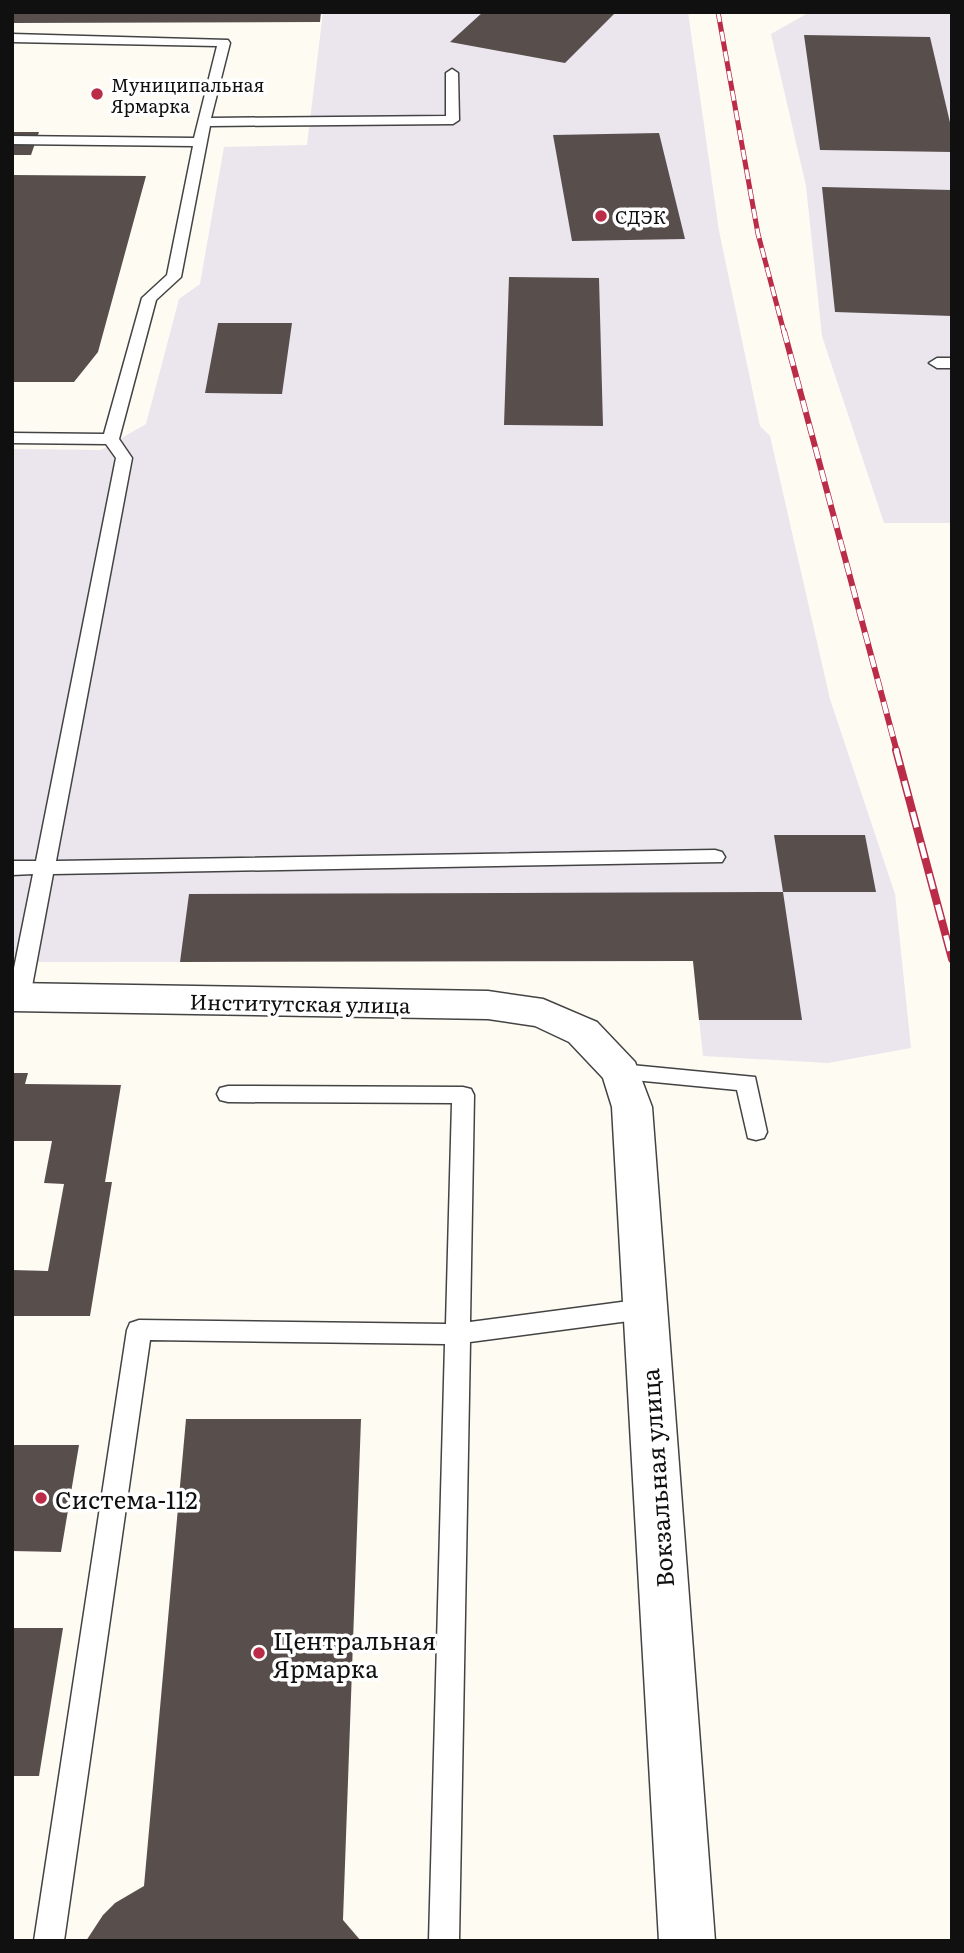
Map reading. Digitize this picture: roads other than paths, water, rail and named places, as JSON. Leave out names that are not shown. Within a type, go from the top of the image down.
[{"type":"street","name":"Институтская улица","points":[[16,997],[488,1005],[543,1013],[583,1032]]},
{"type":"street","name":"Вокзальная улица","points":[[583,1032],[621,1072],[632,1107],[687,1941]]},
{"type":"lane","points":[[12,38],[224,43],[200,142],[174,277],[149,298],[111,439],[124,458],[44,868],[16,997]]},
{"type":"lane","points":[[205,122],[453,120],[452,73]]},
{"type":"lane","points":[[12,140],[200,142]]},
{"type":"lane","points":[[12,438],[111,439]]},
{"type":"lane","points":[[12,868],[715,856]]},
{"type":"lane","points":[[621,1072],[747,1083],[756,1132]]},
{"type":"lane","points":[[228,1094],[463,1095],[444,1941]]},
{"type":"lane","points":[[49,1941],[139,1330],[458,1334],[644,1308]]},
{"type":"railway","points":[[718,12],[758,234],[784,332]]},
{"type":"railway","points":[[784,331],[897,752]]},
{"type":"railway","points":[[896,750],[952,959]]},
{"type":"place","name":"Муниципальная Ярмарка","points":[[97,94]]},
{"type":"place","name":"СДЭК","points":[[601,216]]},
{"type":"place","name":"Система-112","points":[[41,1498]]},
{"type":"place","name":"Центральная Ярмарка","points":[[259,1653]]}]
